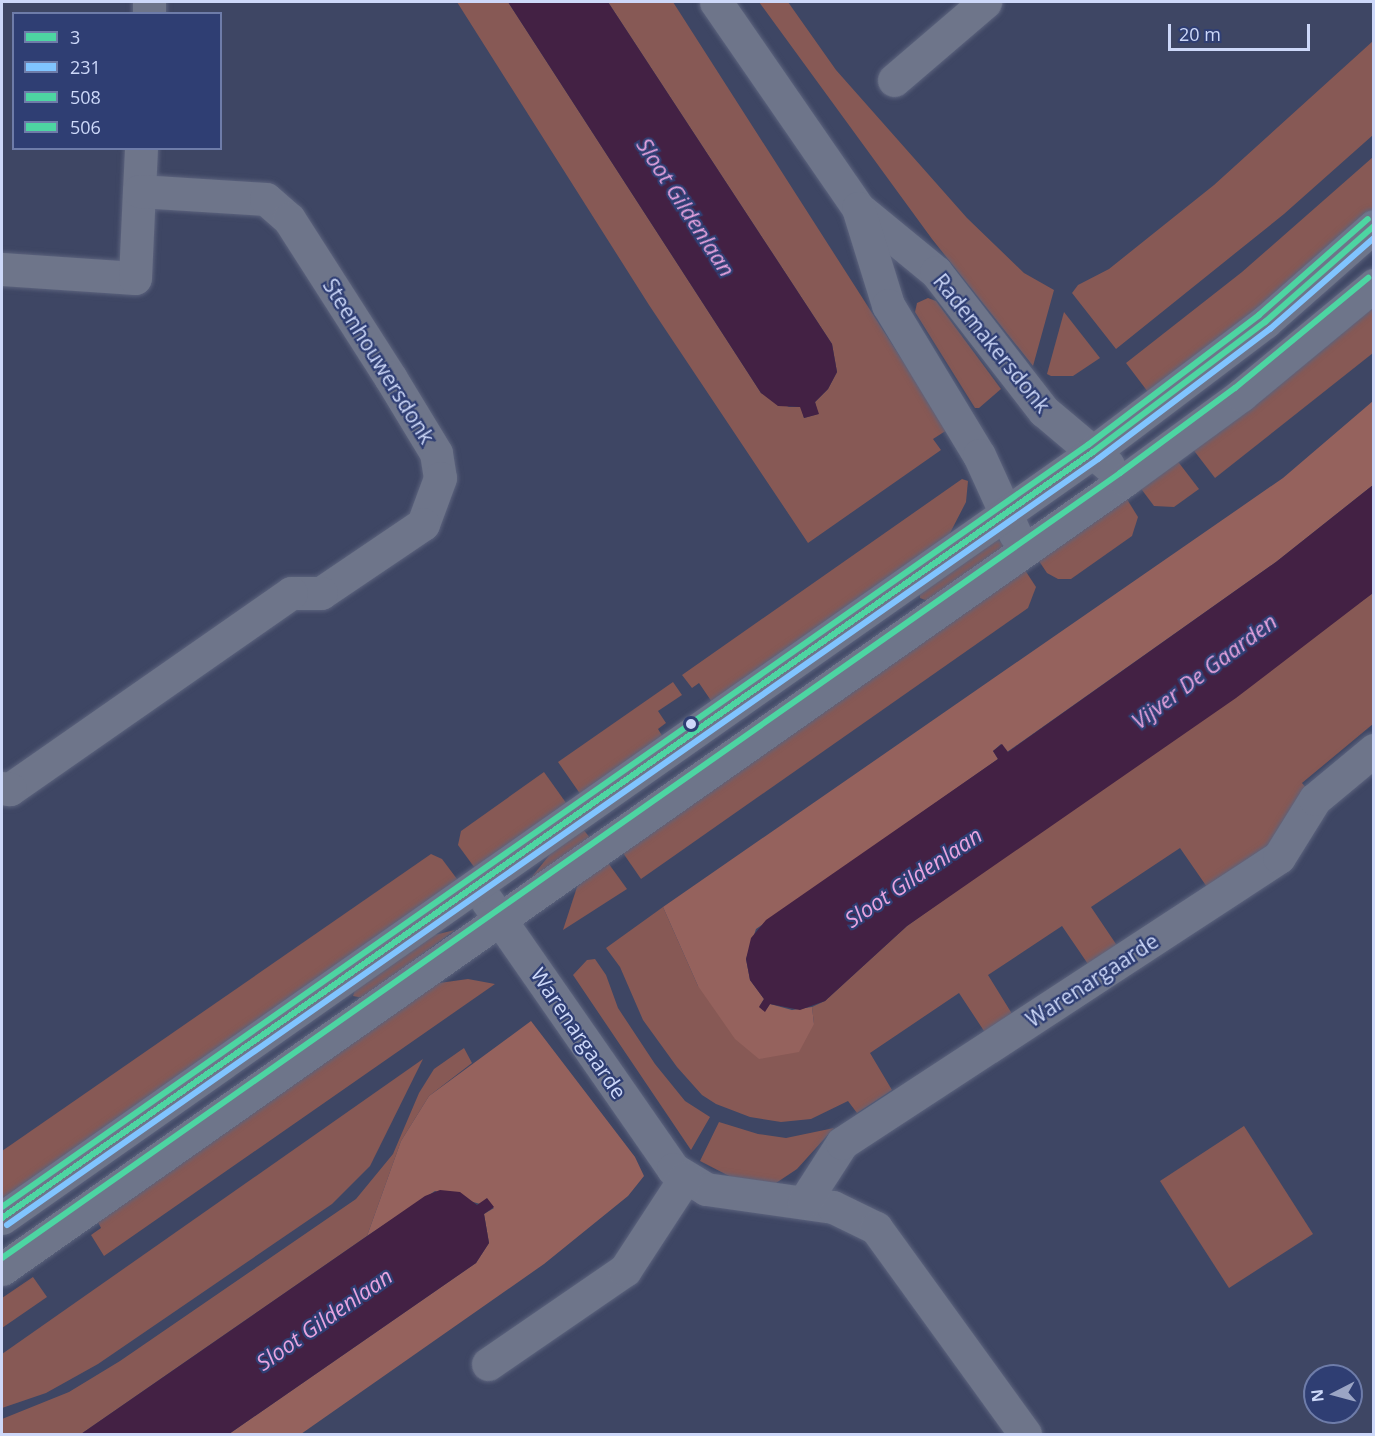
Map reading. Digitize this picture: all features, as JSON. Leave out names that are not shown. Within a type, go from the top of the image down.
[{"type":"street","name":"Rademakersdonk","points":[[716,2],[858,208],[936,272],[1044,411],[1125,480]]},
{"type":"street","points":[[894,80],[985,2]]},
{"type":"street","points":[[2,269],[135,278],[141,150]]},
{"type":"street","name":"Steenhouwersdonk","points":[[2,788],[10,789],[291,593],[321,593],[423,524],[440,478],[436,453],[279,207],[266,199],[139,191]]},
{"type":"street","name":"Rademakersdonk","points":[[858,208],[888,305],[979,455],[1023,552]]},
{"type":"street","points":[[2,1218],[1093,452],[1265,322],[1374,226]]},
{"type":"street","points":[[2,1269],[1125,480],[1240,395],[1374,285]]},
{"type":"street","name":"Warenargaarde","points":[[804,1202],[842,1143],[1279,857],[1315,799],[1374,750]]},
{"type":"street","name":"Warenargaarde","points":[[475,885],[663,1156],[686,1178],[731,1194],[804,1202],[845,1210],[876,1228],[1025,1434]]},
{"type":"street","points":[[488,1364],[625,1270],[686,1178]]},
{"type":"shaded area","points":[[457,2],[508,2],[761,393],[789,407],[801,407],[804,418],[818,414],[815,402],[828,389],[837,372],[832,344],[608,2],[673,2],[947,430],[933,439],[941,450],[808,543],[649,305]]},
{"type":"shaded area","points":[[759,2],[788,2],[836,70],[967,218],[1024,273],[1054,290],[1033,366],[932,239]]},
{"type":"shaded area","points":[[1373,41],[1373,135],[1284,214],[1116,349],[1072,293],[1078,285],[1109,269],[1214,185]]},
{"type":"shaded area","points":[[1373,157],[1373,216],[1151,396],[1126,363],[1242,272]]},
{"type":"shaded area","points":[[928,298],[936,301],[1001,389],[979,408],[975,408],[915,312],[917,303]]},
{"type":"shaded area","points":[[1373,301],[1373,353],[1215,478],[1192,448]]},
{"type":"shaded area","points":[[1064,312],[1100,358],[1073,376],[1051,376],[1047,374]]},
{"type":"shaded area","points":[[1373,401],[1373,485],[1276,562],[1007,752],[1001,744],[993,751],[998,759],[756,929],[746,959],[750,980],[764,999],[759,1007],[765,1011],[770,1004],[792,1010],[812,1007],[814,1024],[799,1052],[759,1059],[735,1039],[698,986],[663,907],[1283,478]]},
{"type":"shaded area","points":[[1176,459],[1199,489],[1174,507],[1154,506],[1139,486]]},
{"type":"shaded area","points":[[962,479],[968,481],[966,502],[949,535],[714,705],[699,683],[692,688],[682,675]]},
{"type":"shaded area","points":[[1125,496],[1138,517],[1132,536],[1071,579],[1058,579],[1047,573],[1037,558]]},
{"type":"shaded area","points":[[997,539],[1005,546],[928,601],[920,598],[920,594]]},
{"type":"shaded area","points":[[1023,567],[1036,587],[1028,608],[641,879],[621,850]]},
{"type":"shaded area","points":[[1373,593],[1373,724],[1302,783],[1308,790],[1269,848],[1207,887],[1180,848],[1091,907],[1118,947],[1090,967],[1062,926],[988,975],[1014,1017],[986,1034],[959,993],[870,1053],[892,1090],[857,1113],[848,1101],[811,1119],[781,1122],[750,1117],[716,1104],[702,1095],[677,1067],[643,1020],[620,967],[606,948],[663,907],[698,986],[814,1024],[812,1007],[825,1001],[907,926]]},
{"type":"shaded area","points":[[673,682],[682,695],[658,711],[666,723],[658,729],[664,739],[583,798],[558,762]]},
{"type":"shaded area","points":[[544,772],[569,807],[477,871],[458,845],[461,831]]},
{"type":"shaded area","points":[[582,828],[591,839],[531,878],[555,848]]},
{"type":"shaded area","points":[[431,854],[442,859],[460,883],[2,1202],[2,1151]]},
{"type":"shaded area","points":[[606,860],[627,889],[563,930],[577,887]]},
{"type":"shaded area","points":[[455,930],[363,998],[353,996],[356,987],[426,937]]},
{"type":"shaded area","points":[[595,959],[606,975],[618,1008],[655,1064],[685,1101],[710,1117],[691,1150],[573,975],[587,960]]},
{"type":"shaded area","points":[[468,979],[495,984],[104,1256],[91,1235],[101,1228],[95,1216],[432,984]]},
{"type":"shaded area","points":[[531,1021],[635,1157],[644,1176],[628,1196],[544,1264],[301,1434],[229,1434],[476,1263],[489,1243],[484,1214],[494,1208],[435,1191],[367,1236],[401,1141],[429,1096]]},
{"type":"shaded area","points":[[464,1048],[472,1063],[429,1096],[401,1141],[367,1236],[81,1434],[2,1434],[2,1419],[69,1392],[120,1361],[356,1199],[393,1154],[419,1093],[434,1069]]},
{"type":"shaded area","points":[[423,1059],[370,1166],[332,1204],[98,1364],[46,1393],[2,1408],[2,1354]]},
{"type":"shaded area","points":[[719,1122],[758,1134],[786,1138],[834,1128],[797,1169],[776,1183],[733,1178],[700,1161]]},
{"type":"shaded area","points":[[1244,1126],[1313,1234],[1229,1288],[1160,1181]]},
{"type":"shaded area","points":[[33,1277],[47,1297],[2,1328],[2,1298]]},
{"type":"water","name":"Sloot Gildenlaan","points":[[508,2],[608,2],[832,344],[837,372],[828,389],[815,402],[819,414],[804,418],[800,407],[778,406],[761,393]]},
{"type":"water","points":[[1373,485],[1373,593],[1236,698],[907,926],[825,1001],[800,1010],[770,1004],[765,1012],[759,1007],[764,999],[750,980],[746,959],[751,938],[766,920],[998,759],[993,751],[1002,744],[1008,752],[1276,562]]},
{"type":"water","name":"Sloot Gildenlaan","points":[[440,1190],[460,1192],[477,1205],[487,1198],[494,1207],[484,1214],[489,1243],[476,1263],[229,1434],[81,1434],[425,1196]]},
{"type":"transit line","name":"508","points":[[2,1207],[1088,445],[1259,315],[1368,219]]},
{"type":"transit line","name":"3","points":[[2,1218],[1093,452],[1265,322],[1374,226]]},
{"type":"transit line","name":"231","points":[[7,1225],[1098,459],[1270,329],[1374,238]]},
{"type":"transit line","name":"506","points":[[2,1258],[1120,473],[1235,388],[1368,278]]},
{"type":"water label","name":"Vijver De Gaarden","points":[[1204,671]]}]
